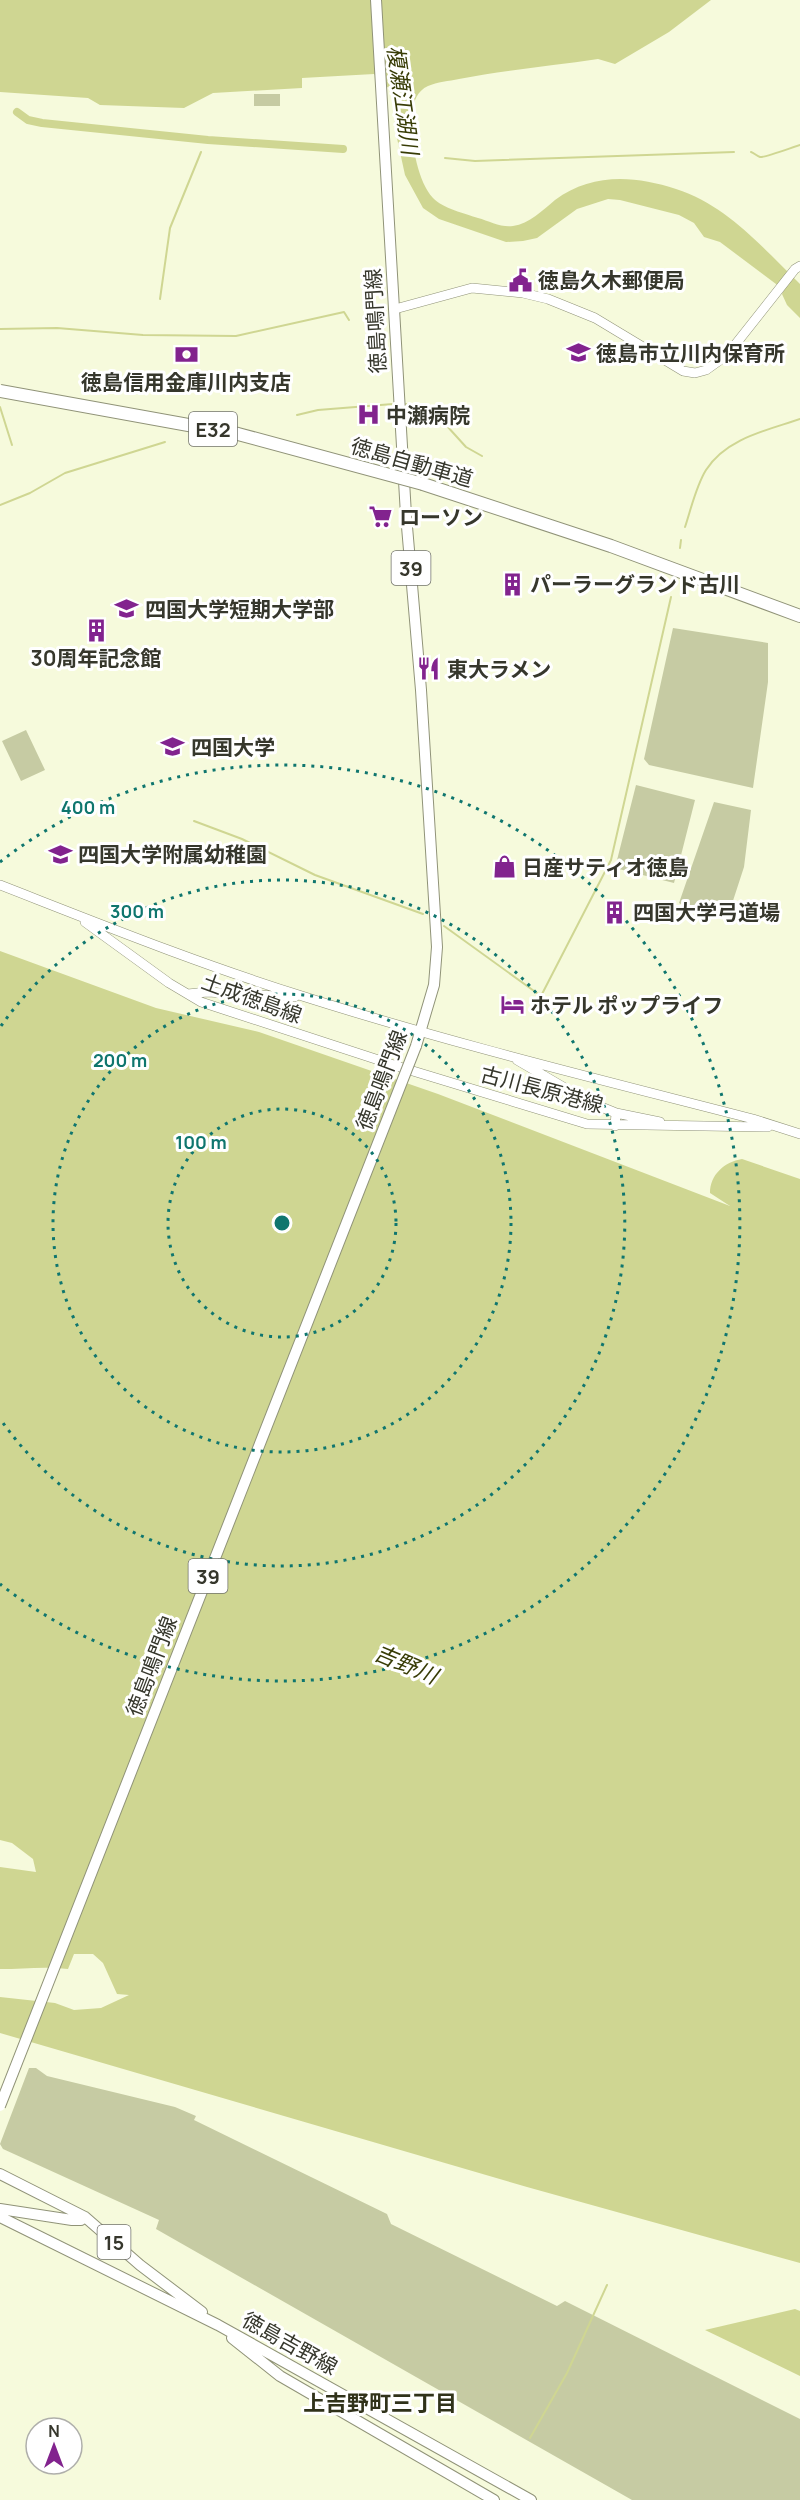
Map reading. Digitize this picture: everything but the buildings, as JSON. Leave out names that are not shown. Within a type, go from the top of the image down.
[{"type":"highway","name":"徳島自動車道","points":[[0,391],[61,400],[238,434],[423,483],[600,542],[800,616]]},
{"type":"main road","name":"徳島鳴門線","points":[[0,2106],[416,1046],[434,985],[436,947],[376,0]]},
{"type":"main road","points":[[395,309],[472,288],[523,293],[548,299],[595,318],[664,361],[683,371],[695,373],[713,367],[727,355],[797,269]]},
{"type":"main road","name":"土成徳島線","points":[[0,885],[201,962],[301,996],[420,1032]]},
{"type":"main road","name":"土成徳島線","points":[[73,914],[189,994],[215,1008],[403,1068]]},
{"type":"main road","points":[[189,994],[207,992],[282,998],[301,996]]},
{"type":"main road","name":"古川長原港線","points":[[420,1032],[800,1134]]},
{"type":"main road","points":[[513,1056],[533,1071],[598,1106],[616,1113],[670,1126]]},
{"type":"main road","name":"古川長原港線","points":[[403,1068],[600,1126],[782,1128]]},
{"type":"main road","points":[[598,1106],[605,1118],[600,1126]]},
{"type":"main road","points":[[615,1126],[616,1113]]},
{"type":"main road","name":"徳島吉野線","points":[[0,2174],[85,2217],[140,2265],[219,2325],[280,2376],[494,2500]]},
{"type":"main road","name":"15","points":[[0,2209],[72,2220],[81,2220],[85,2217]]},
{"type":"main road","name":"徳島吉野線","points":[[0,2217],[219,2325],[531,2500]]},
{"type":"main road","points":[[165,2300],[182,2297]]},
{"type":"shaded area","points":[[254,94],[280,94],[280,106],[254,106]]},
{"type":"shaded area","points":[[673,628],[768,643],[768,682],[753,788],[649,765],[644,759]]},
{"type":"shaded area","points":[[26,730],[45,770],[21,781],[2,741]]},
{"type":"shaded area","points":[[636,785],[695,800],[674,883],[615,868]]},
{"type":"shaded area","points":[[714,802],[751,810],[744,867],[729,913],[723,914],[703,912],[679,903]]},
{"type":"shaded area","points":[[29,2068],[36,2068],[47,2076],[175,2107],[196,2116],[194,2120],[387,2214],[391,2224],[557,2306],[565,2301],[800,2419],[800,2500],[632,2500],[156,2229],[159,2220],[3,2149],[0,2144]]},
{"type":"water","name":"榎瀬江湖川","points":[[0,0],[711,0],[669,32],[615,64],[598,59],[476,76],[424,88],[417,97],[412,112],[413,145],[418,169],[427,190],[437,202],[504,226],[519,225],[536,216],[569,191],[598,181],[629,179],[644,181],[695,196],[743,229],[800,284],[800,318],[787,305],[782,294],[784,290],[720,242],[704,237],[694,223],[679,215],[608,199],[577,209],[537,238],[506,242],[439,219],[423,208],[405,175],[395,129],[393,89],[387,87],[374,74],[302,78],[302,88],[213,93],[184,108],[100,105],[88,98],[0,92]]},
{"type":"water","name":"吉野川","points":[[0,951],[156,1008],[259,1032],[438,1094],[730,1206],[710,1193],[715,1175],[729,1163],[742,1159],[800,1179],[800,2263],[527,2187],[0,2033],[0,1997],[55,2003],[74,2010],[101,2008],[129,1995],[117,1994],[103,1963],[93,1954],[74,1954],[68,1969],[0,1969],[0,1867],[36,1872],[33,1859],[12,1843],[0,1840]]},
{"type":"water","points":[[795,2309],[800,2311],[800,2376],[705,2330]]},
{"type":"waterway","points":[[17,112],[28,120],[42,123],[208,140],[343,149]]},
{"type":"waterway","points":[[751,152],[763,157],[800,145]]},
{"type":"waterway","points":[[160,299],[170,228],[201,152]]},
{"type":"waterway","points":[[445,158],[475,161],[734,152]]},
{"type":"waterway","points":[[0,329],[57,328],[143,335],[236,336],[344,312],[349,320]]},
{"type":"waterway","points":[[297,415],[318,410],[393,404]]},
{"type":"waterway","points":[[406,404],[427,404],[466,447],[482,456]]},
{"type":"waterway","points":[[0,407],[12,445]]},
{"type":"waterway","points":[[685,527],[699,483],[714,459],[736,443],[800,419]]},
{"type":"waterway","points":[[0,505],[30,493],[65,473],[165,442]]},
{"type":"waterway","points":[[680,548],[681,540]]},
{"type":"waterway","points":[[673,584],[674,578]]},
{"type":"waterway","points":[[444,926],[541,996],[611,860],[671,597]]},
{"type":"waterway","points":[[194,821],[242,839],[315,875],[423,914]]},
{"type":"waterway","points":[[530,2438],[567,2373],[607,2285]]},
{"type":"place","name":"徳島久木郵便局","points":[[520,280]]},
{"type":"place","name":"徳島市立川内保育所","points":[[578,353]]},
{"type":"place","name":"徳島信用金庫川内支店","points":[[186,354]]},
{"type":"place","name":"中瀬病院","points":[[368,415]]},
{"type":"place","name":"ローソン","points":[[381,517]]},
{"type":"place","name":"パーラーグランド古川","points":[[512,584]]},
{"type":"place","name":"四国大学短期大学部","points":[[127,609]]},
{"type":"place","name":"30周年記念館","points":[[96,630]]},
{"type":"place","name":"東大ラメン","points":[[429,669]]},
{"type":"place","name":"四国大学","points":[[173,747]]},
{"type":"place","name":"四国大学附属幼稚園","points":[[60,854]]},
{"type":"place","name":"日産サティオ徳島","points":[[504,867]]},
{"type":"place","name":"四国大学弓道場","points":[[615,912]]},
{"type":"place","name":"ホテル ポップライフ","points":[[512,1005]]},
{"type":"district","name":"上吉野町三丁目","points":[[380,2403]]}]
